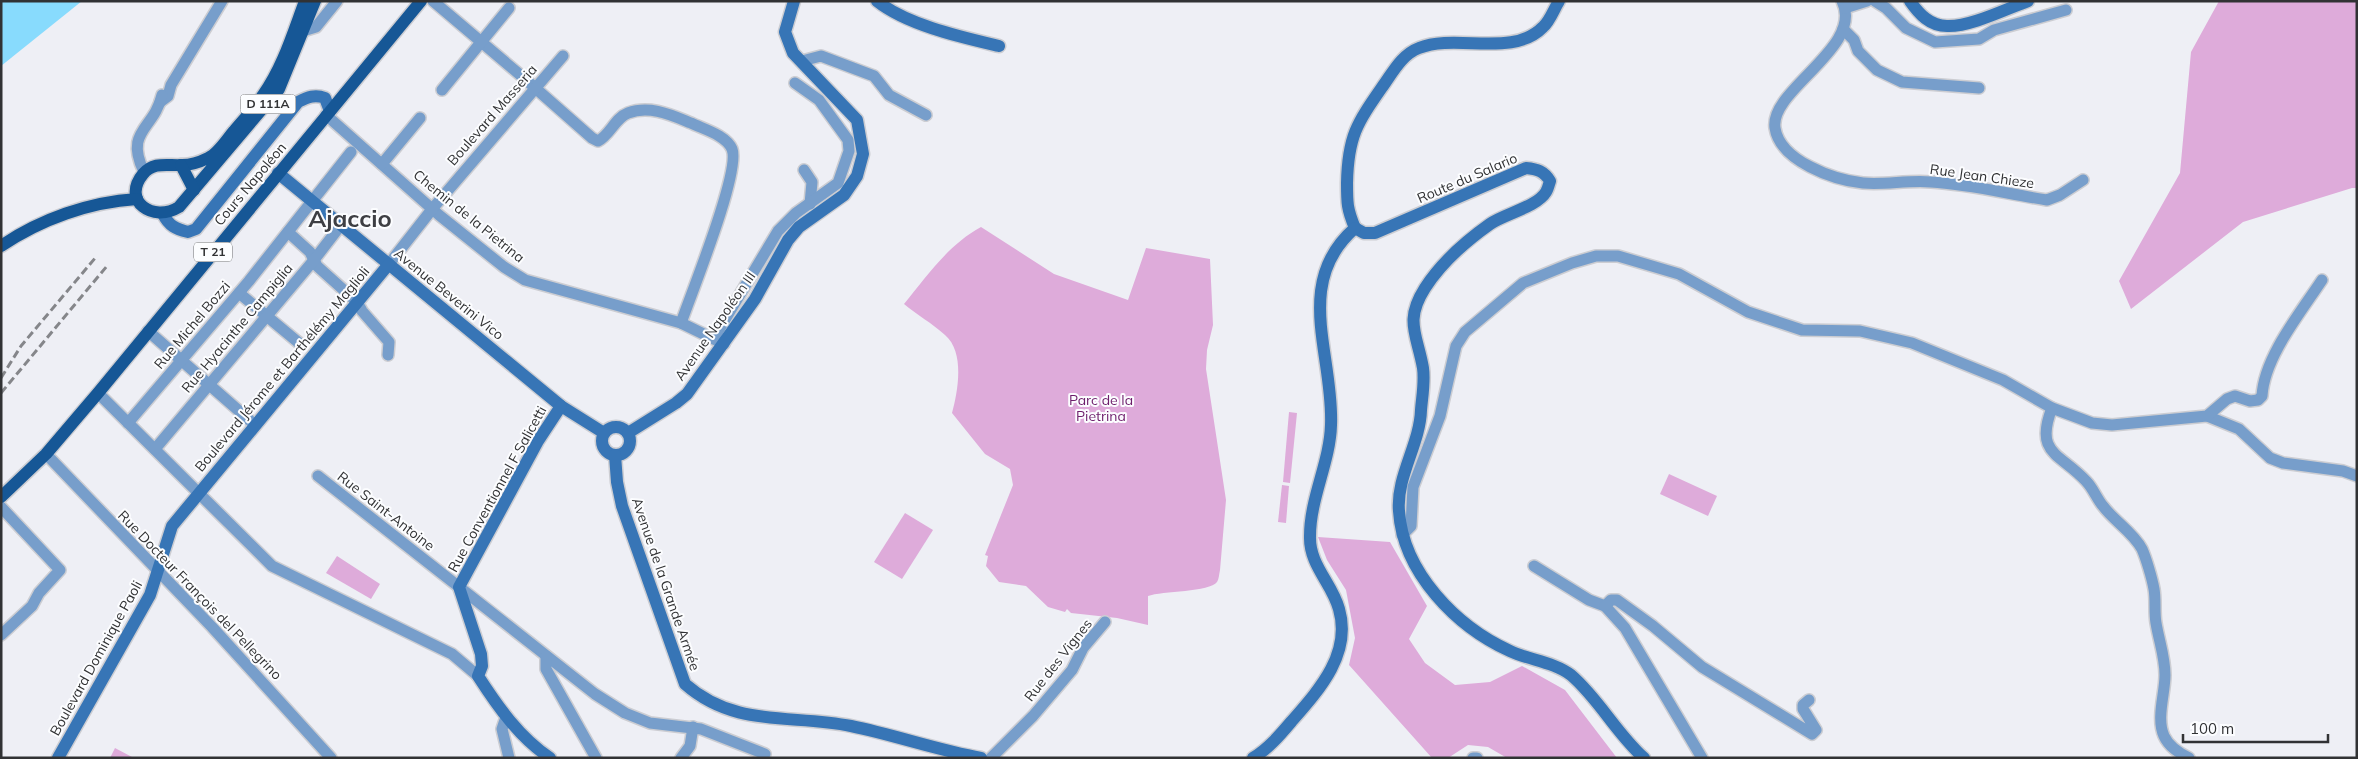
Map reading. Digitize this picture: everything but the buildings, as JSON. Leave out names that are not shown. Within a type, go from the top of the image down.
[{"type":"main road","name":"D 111A","points":[[144,172],[159,164],[181,165],[210,157],[263,96],[280,66],[305,1]]},
{"type":"main road","name":"D 111A","points":[[163,214],[179,207],[279,89],[315,1]]},
{"type":"main road","name":"Cours Napoléon","points":[[1,497],[46,454],[98,393],[421,1]]},
{"type":"main road","name":"Avenue Napoléon III","points":[[628,433],[687,394],[722,337],[755,299],[788,240],[799,228],[844,195],[857,176],[863,154],[857,120],[793,53],[785,32],[794,1]]},
{"type":"main road","points":[[877,1],[887,9],[917,24],[999,46]]},
{"type":"main road","points":[[1253,758],[1280,735],[1321,688],[1333,668],[1343,635],[1339,607],[1311,554],[1310,535],[1330,443],[1331,424],[1330,394],[1319,310],[1322,277],[1328,261],[1355,228],[1347,210],[1348,155],[1354,133],[1402,58],[1418,48],[1453,42],[1496,44],[1527,39],[1544,27],[1559,1]]},
{"type":"main road","points":[[1910,1],[1920,15],[1933,23],[1947,26],[1970,22],[2028,1]]},
{"type":"main road","points":[[144,172],[137,184],[137,199],[147,210],[163,214],[176,229],[188,232],[196,228],[298,102],[309,96],[320,96],[325,98],[328,113]]},
{"type":"main road","points":[[181,165],[194,190]]},
{"type":"main road","name":"Route du Salario","points":[[1355,228],[1364,233],[1375,233],[1526,168],[1537,169],[1545,174],[1550,181],[1546,192],[1537,200],[1492,222],[1464,244],[1428,283],[1413,310],[1413,323],[1423,370],[1421,415],[1403,482],[1398,509],[1402,535],[1422,577],[1460,621],[1487,639],[1512,652],[1569,674],[1644,758]]},
{"type":"main road","name":"Avenue Beverini Vico","points":[[278,173],[561,406],[604,433]]},
{"type":"main road","points":[[1,246],[22,232],[59,215],[123,200],[137,199]]},
{"type":"main road","name":"Boulevard Jérome et Barthélémy Maglioli","points":[[198,493],[388,264]]},
{"type":"main road","name":"Rue Conventionnel F Salicetti","points":[[459,587],[538,441],[561,406]]},
{"type":"main road","points":[[618,427],[628,433],[631,442],[628,450],[615,455],[610,454],[603,447],[604,433],[610,428],[618,427]]},
{"type":"main road","name":"Avenue de la Grande Armée","points":[[615,455],[617,482],[622,506],[685,684],[697,695],[723,709],[750,716],[853,726],[981,758]]},
{"type":"main road","name":"Boulevard Dominique Paoli","points":[[58,758],[146,602],[158,572],[172,526],[198,493]]},
{"type":"main road","points":[[459,587],[481,654],[482,666],[478,676],[506,717],[533,746],[550,758]]},
{"type":"street","points":[[144,172],[136,150],[138,138],[160,102],[168,96],[171,85],[222,1]]},
{"type":"street","points":[[303,31],[316,27],[337,1]]},
{"type":"street","points":[[433,1],[592,138],[598,140],[603,138],[620,118],[628,113],[645,111],[663,112],[707,130],[725,140],[732,147],[733,166],[724,201],[681,323]]},
{"type":"street","points":[[1844,5],[1867,1]]},
{"type":"street","points":[[1875,1],[1886,8],[1906,28],[1935,42],[1979,39],[1994,30],[2066,10]]},
{"type":"street","name":"Rue Jean Chieze","points":[[1844,5],[1842,29],[1828,53],[1788,96],[1779,110],[1774,123],[1775,133],[1785,149],[1800,160],[1816,170],[1846,180],[1864,183],[1931,182],[2047,200],[2060,195],[2083,180]]},
{"type":"street","points":[[442,90],[509,8]]},
{"type":"street","points":[[1842,29],[1854,40],[1858,51],[1877,70],[1902,82],[1979,88]]},
{"type":"street","name":"Boulevard Masseria","points":[[388,264],[433,208],[563,56]]},
{"type":"street","points":[[802,61],[822,56],[874,76],[889,95],[926,115]]},
{"type":"street","points":[[722,337],[778,231],[838,183],[849,151],[848,140],[819,100],[794,83]]},
{"type":"street","name":"Chemin de la Pietrina","points":[[328,113],[382,164],[433,208],[504,267],[525,280],[681,323],[722,337]]},
{"type":"street","points":[[382,164],[420,118]]},
{"type":"street","name":"Rue Michel Bozzi","points":[[128,423],[239,293],[351,152]]},
{"type":"street","points":[[804,170],[812,182],[810,204]]},
{"type":"street","name":"Rue Hyacinthe Campiglia","points":[[155,449],[314,260],[341,225]]},
{"type":"street","points":[[288,232],[307,249],[317,266],[357,302],[362,312],[389,342],[388,355]]},
{"type":"street","points":[[1402,535],[1411,526],[1413,487],[1440,416],[1456,346],[1465,332],[1523,283],[1572,263],[1596,256],[1618,256],[1678,274],[1748,312],[1802,330],[1860,331],[1912,343],[2003,380],[2052,408],[2092,423],[2112,425],[2207,416],[2239,429],[2270,458],[2287,464],[2343,471],[2357,476]]},
{"type":"street","points":[[2207,416],[2227,399],[2235,396],[2250,401],[2258,400],[2262,396],[2268,368],[2322,280]]},
{"type":"street","points":[[239,293],[299,343]]},
{"type":"street","points":[[148,331],[254,424]]},
{"type":"street","points":[[98,393],[272,566],[452,654],[478,676]]},
{"type":"street","points":[[2052,408],[2046,424],[2045,436],[2048,446],[2056,456],[2087,482],[2103,507],[2133,536],[2142,549],[2154,589],[2156,622],[2162,647],[2165,675],[2161,722],[2164,736],[2171,746],[2189,758]]},
{"type":"street","name":"Rue Docteur François del Pellegrino","points":[[46,454],[212,627],[331,758]]},
{"type":"street","name":"Rue Saint-Antoine","points":[[318,476],[595,694],[625,713],[650,723],[693,727],[765,754]]},
{"type":"street","points":[[1,506],[60,570],[39,593],[32,606],[1,635]]},
{"type":"street","points":[[1534,566],[1589,600],[1605,606],[1625,628],[1702,758]]},
{"type":"street","points":[[1605,606],[1611,600],[1617,600],[1653,626],[1702,667],[1812,734],[1816,730],[1803,709],[1803,705],[1809,700]]},
{"type":"street","name":"Rue des Vignes","points":[[991,758],[1038,710],[1072,670],[1083,648],[1106,622]]},
{"type":"street","points":[[546,656],[546,669],[596,758]]},
{"type":"street","points":[[506,717],[502,729],[509,758]]},
{"type":"street","points":[[681,758],[690,746],[693,727]]},
{"type":"green space","points":[[2219,1],[2357,1],[2357,188],[2243,222],[2131,309],[2119,281],[2180,173],[2191,52]]},
{"type":"green space","name":"Parc de la Pietrina","points":[[981,227],[1054,274],[1128,300],[1146,248],[1210,259],[1213,325],[1207,350],[1206,369],[1226,500],[1220,570],[1218,581],[1205,588],[1148,596],[1148,625],[1117,618],[1071,613],[1067,609],[1065,612],[1048,607],[1026,586],[999,582],[986,566],[988,556],[985,555],[1013,485],[1010,469],[985,454],[952,413],[958,383],[958,361],[951,342],[945,335],[904,304],[948,252],[969,234]]},
{"type":"green space","points":[[1289,412],[1297,413],[1290,483],[1283,482]]},
{"type":"green space","points":[[1669,474],[1717,496],[1708,516],[1660,494]]},
{"type":"green space","points":[[1282,485],[1289,486],[1286,523],[1278,522]]},
{"type":"green space","points":[[905,513],[933,530],[902,579],[874,562]]},
{"type":"green space","points":[[1318,537],[1390,542],[1427,606],[1409,639],[1425,663],[1455,685],[1490,682],[1522,666],[1565,690],[1617,758],[1507,758],[1488,747],[1468,745],[1448,758],[1432,758],[1349,665],[1355,638],[1346,590],[1327,560]]},
{"type":"green space","points":[[337,556],[380,584],[371,599],[326,573]]},
{"type":"green space","points":[[115,748],[132,757],[132,758],[110,758]]},
{"type":"water","points":[[1,1],[82,1],[1,66]]},
{"type":"railway","points":[[1,378],[21,346],[96,257]]},
{"type":"railway","points":[[1,393],[107,266]]},
{"type":"district","name":"Ajaccio","points":[[350,219]]}]
